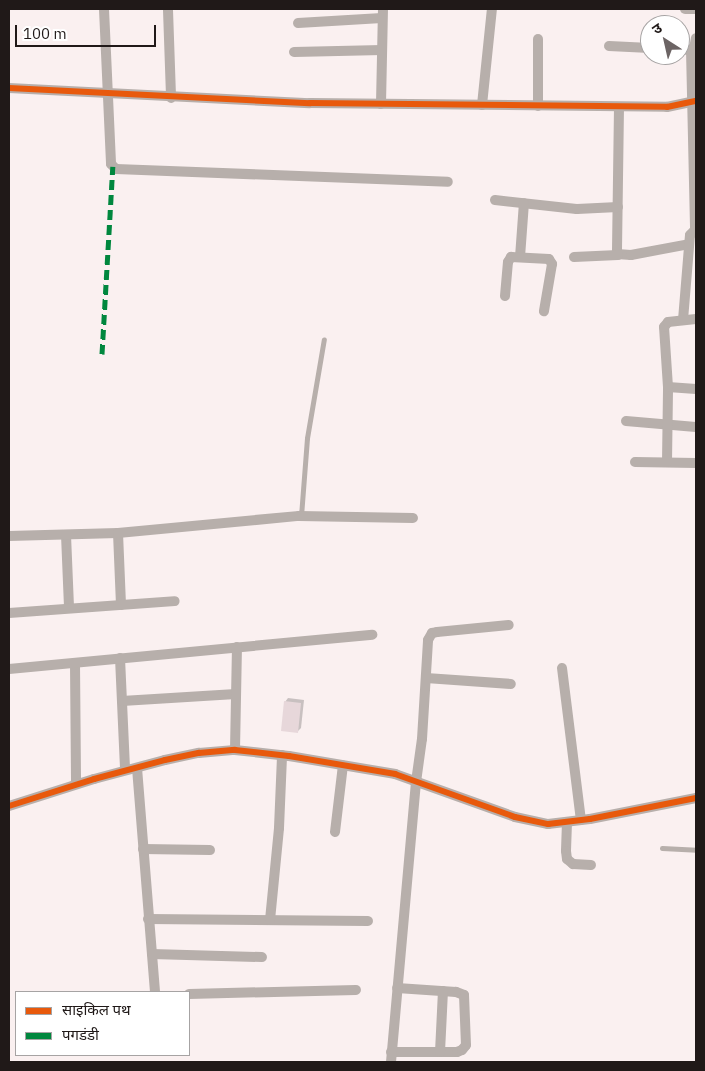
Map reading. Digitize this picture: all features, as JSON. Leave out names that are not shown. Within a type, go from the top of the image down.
[{"type":"street","points":[[104,9],[111,164],[120,170],[448,182]]},
{"type":"street","points":[[482,105],[492,9]]},
{"type":"street","points":[[685,9],[696,10]]},
{"type":"street","points":[[168,10],[171,98]]},
{"type":"street","points":[[298,23],[382,13],[381,104]]},
{"type":"street","points":[[683,320],[690,235],[696,229],[691,50],[695,47],[696,38]]},
{"type":"street","points":[[538,39],[538,106]]},
{"type":"street","points":[[609,46],[640,48]]},
{"type":"street","points":[[294,52],[382,50]]},
{"type":"street","points":[[9,88],[171,98],[381,104],[667,107],[693,102]]},
{"type":"street","points":[[618,107],[616,252],[618,255]]},
{"type":"street","points":[[495,200],[577,209],[618,207]]},
{"type":"street","points":[[520,257],[524,203]]},
{"type":"street","points":[[574,257],[618,255],[689,244]]},
{"type":"street","points":[[505,296],[509,259],[520,257],[551,260],[544,311]]},
{"type":"street","points":[[667,462],[668,387],[664,327],[666,323],[696,319]]},
{"type":"street","points":[[668,387],[696,389]]},
{"type":"street","points":[[626,422],[696,427]]},
{"type":"street","points":[[635,462],[696,463]]},
{"type":"street","points":[[9,536],[118,533],[301,516],[413,518]]},
{"type":"street","points":[[118,533],[121,605]]},
{"type":"street","points":[[66,535],[70,608]]},
{"type":"street","points":[[9,613],[175,600]]},
{"type":"street","points":[[397,988],[443,991],[464,995],[466,1045],[462,1050],[391,1057],[397,988],[416,782],[422,739],[428,640],[432,633],[509,625]]},
{"type":"street","points":[[9,669],[372,635]]},
{"type":"street","points":[[235,750],[237,647]]},
{"type":"street","points":[[120,658],[125,770]]},
{"type":"street","points":[[74,664],[76,784]]},
{"type":"street","points":[[562,668],[581,820]]},
{"type":"street","points":[[426,678],[511,684]]},
{"type":"street","points":[[122,701],[236,694]]},
{"type":"street","points":[[9,806],[125,770],[199,753],[235,750],[282,755],[395,774],[515,817],[548,824],[581,820],[696,798]]},
{"type":"street","points":[[270,920],[278,837],[282,755]]},
{"type":"street","points":[[335,832],[343,765]]},
{"type":"street","points":[[136,768],[155,991]]},
{"type":"street","points":[[568,822],[567,860],[573,864],[591,865]]},
{"type":"street","points":[[143,849],[210,850]]},
{"type":"street","points":[[148,919],[368,922]]},
{"type":"street","points":[[152,954],[262,957]]},
{"type":"street","points":[[190,994],[356,990]]},
{"type":"street","points":[[440,1052],[443,991]]},
{"type":"lane","points":[[301,516],[307,438],[324,339]]},
{"type":"lane","points":[[662,848],[696,850]]},
{"type":"building","points":[[284,701],[301,703],[298,733],[281,731]]},
{"type":"marked path","points":[[102,354],[113,166]]},
{"type":"cycle path","points":[[9,88],[310,103],[667,107],[696,101]]},
{"type":"cycle path","points":[[9,806],[94,779],[165,760],[199,753],[235,750],[289,756],[395,774],[515,817],[548,824],[590,819],[696,798]]}]
